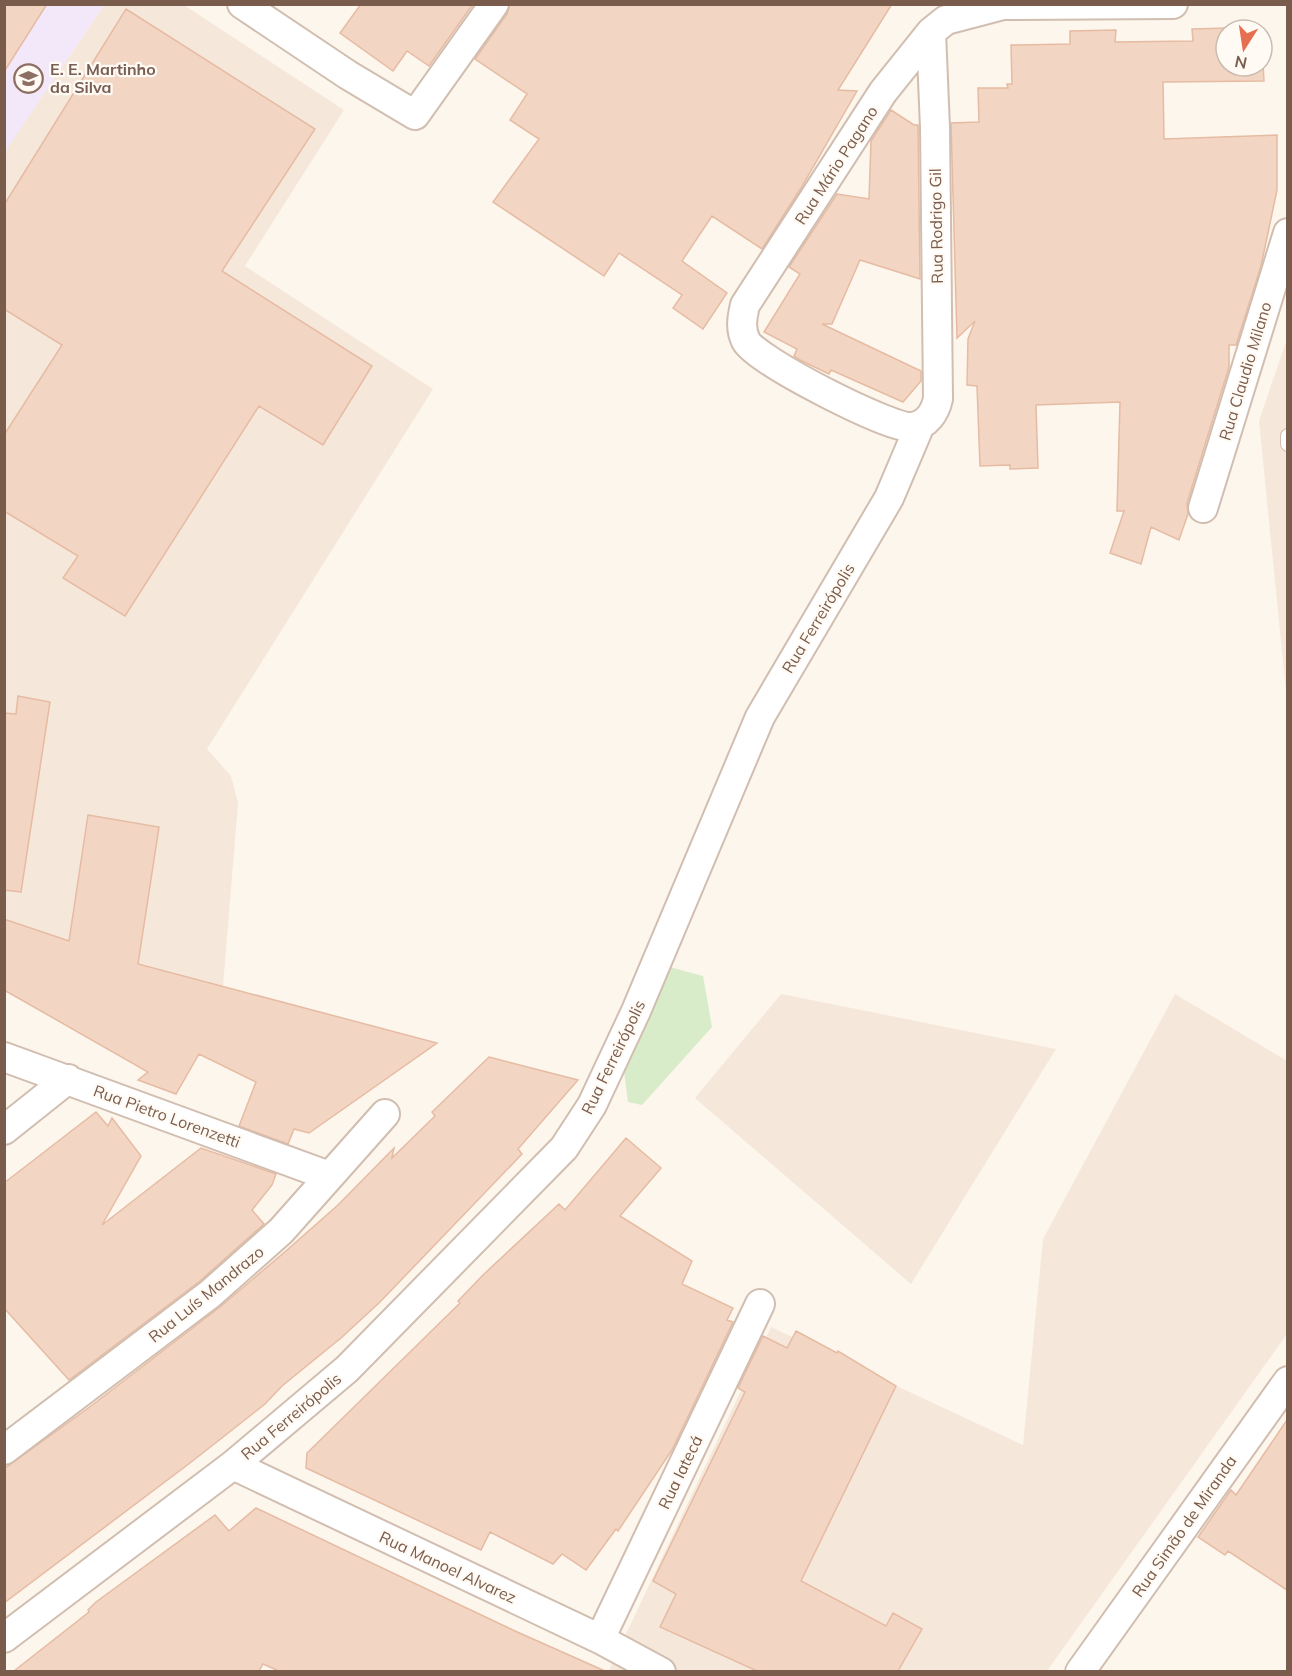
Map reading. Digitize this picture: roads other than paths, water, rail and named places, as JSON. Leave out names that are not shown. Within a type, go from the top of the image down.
[{"type":"street","points":[[242,4],[415,115],[494,4]]},
{"type":"street","name":"Rua Mário Pagano","points":[[924,422],[909,427],[882,420],[766,360],[747,342],[741,323],[745,305],[877,102],[931,32],[946,20],[1004,5],[1173,4]]},
{"type":"street","name":"Rua Rodrigo Gil","points":[[924,422],[938,399],[935,128],[931,32]]},
{"type":"street","name":"Rua Claudio Milano","points":[[1203,508],[1287,233]]},
{"type":"street","name":"Rua Ferreirópolis","points":[[4,1638],[233,1465],[347,1369],[564,1148],[592,1105],[636,1011],[760,717],[889,498],[924,422]]},
{"type":"street","name":"Rua Pietro Lorenzetti","points":[[4,1057],[329,1176]]},
{"type":"street","points":[[4,1130],[68,1079]]},
{"type":"street","name":"Rua Luís Mandrazo","points":[[4,1450],[210,1294],[282,1231],[385,1114]]},
{"type":"street","name":"Rua Iatecá","points":[[600,1639],[760,1304]]},
{"type":"street","name":"Rua Simão de Miranda","points":[[1080,1671],[1287,1381]]},
{"type":"street","name":"Rua Manoel Alvarez","points":[[233,1465],[600,1639],[661,1671]]},
{"type":"lane","points":[[1287,436],[1287,444]]},
{"type":"place","name":"E. E. Martinho da Silva","points":[[29,78]]}]
